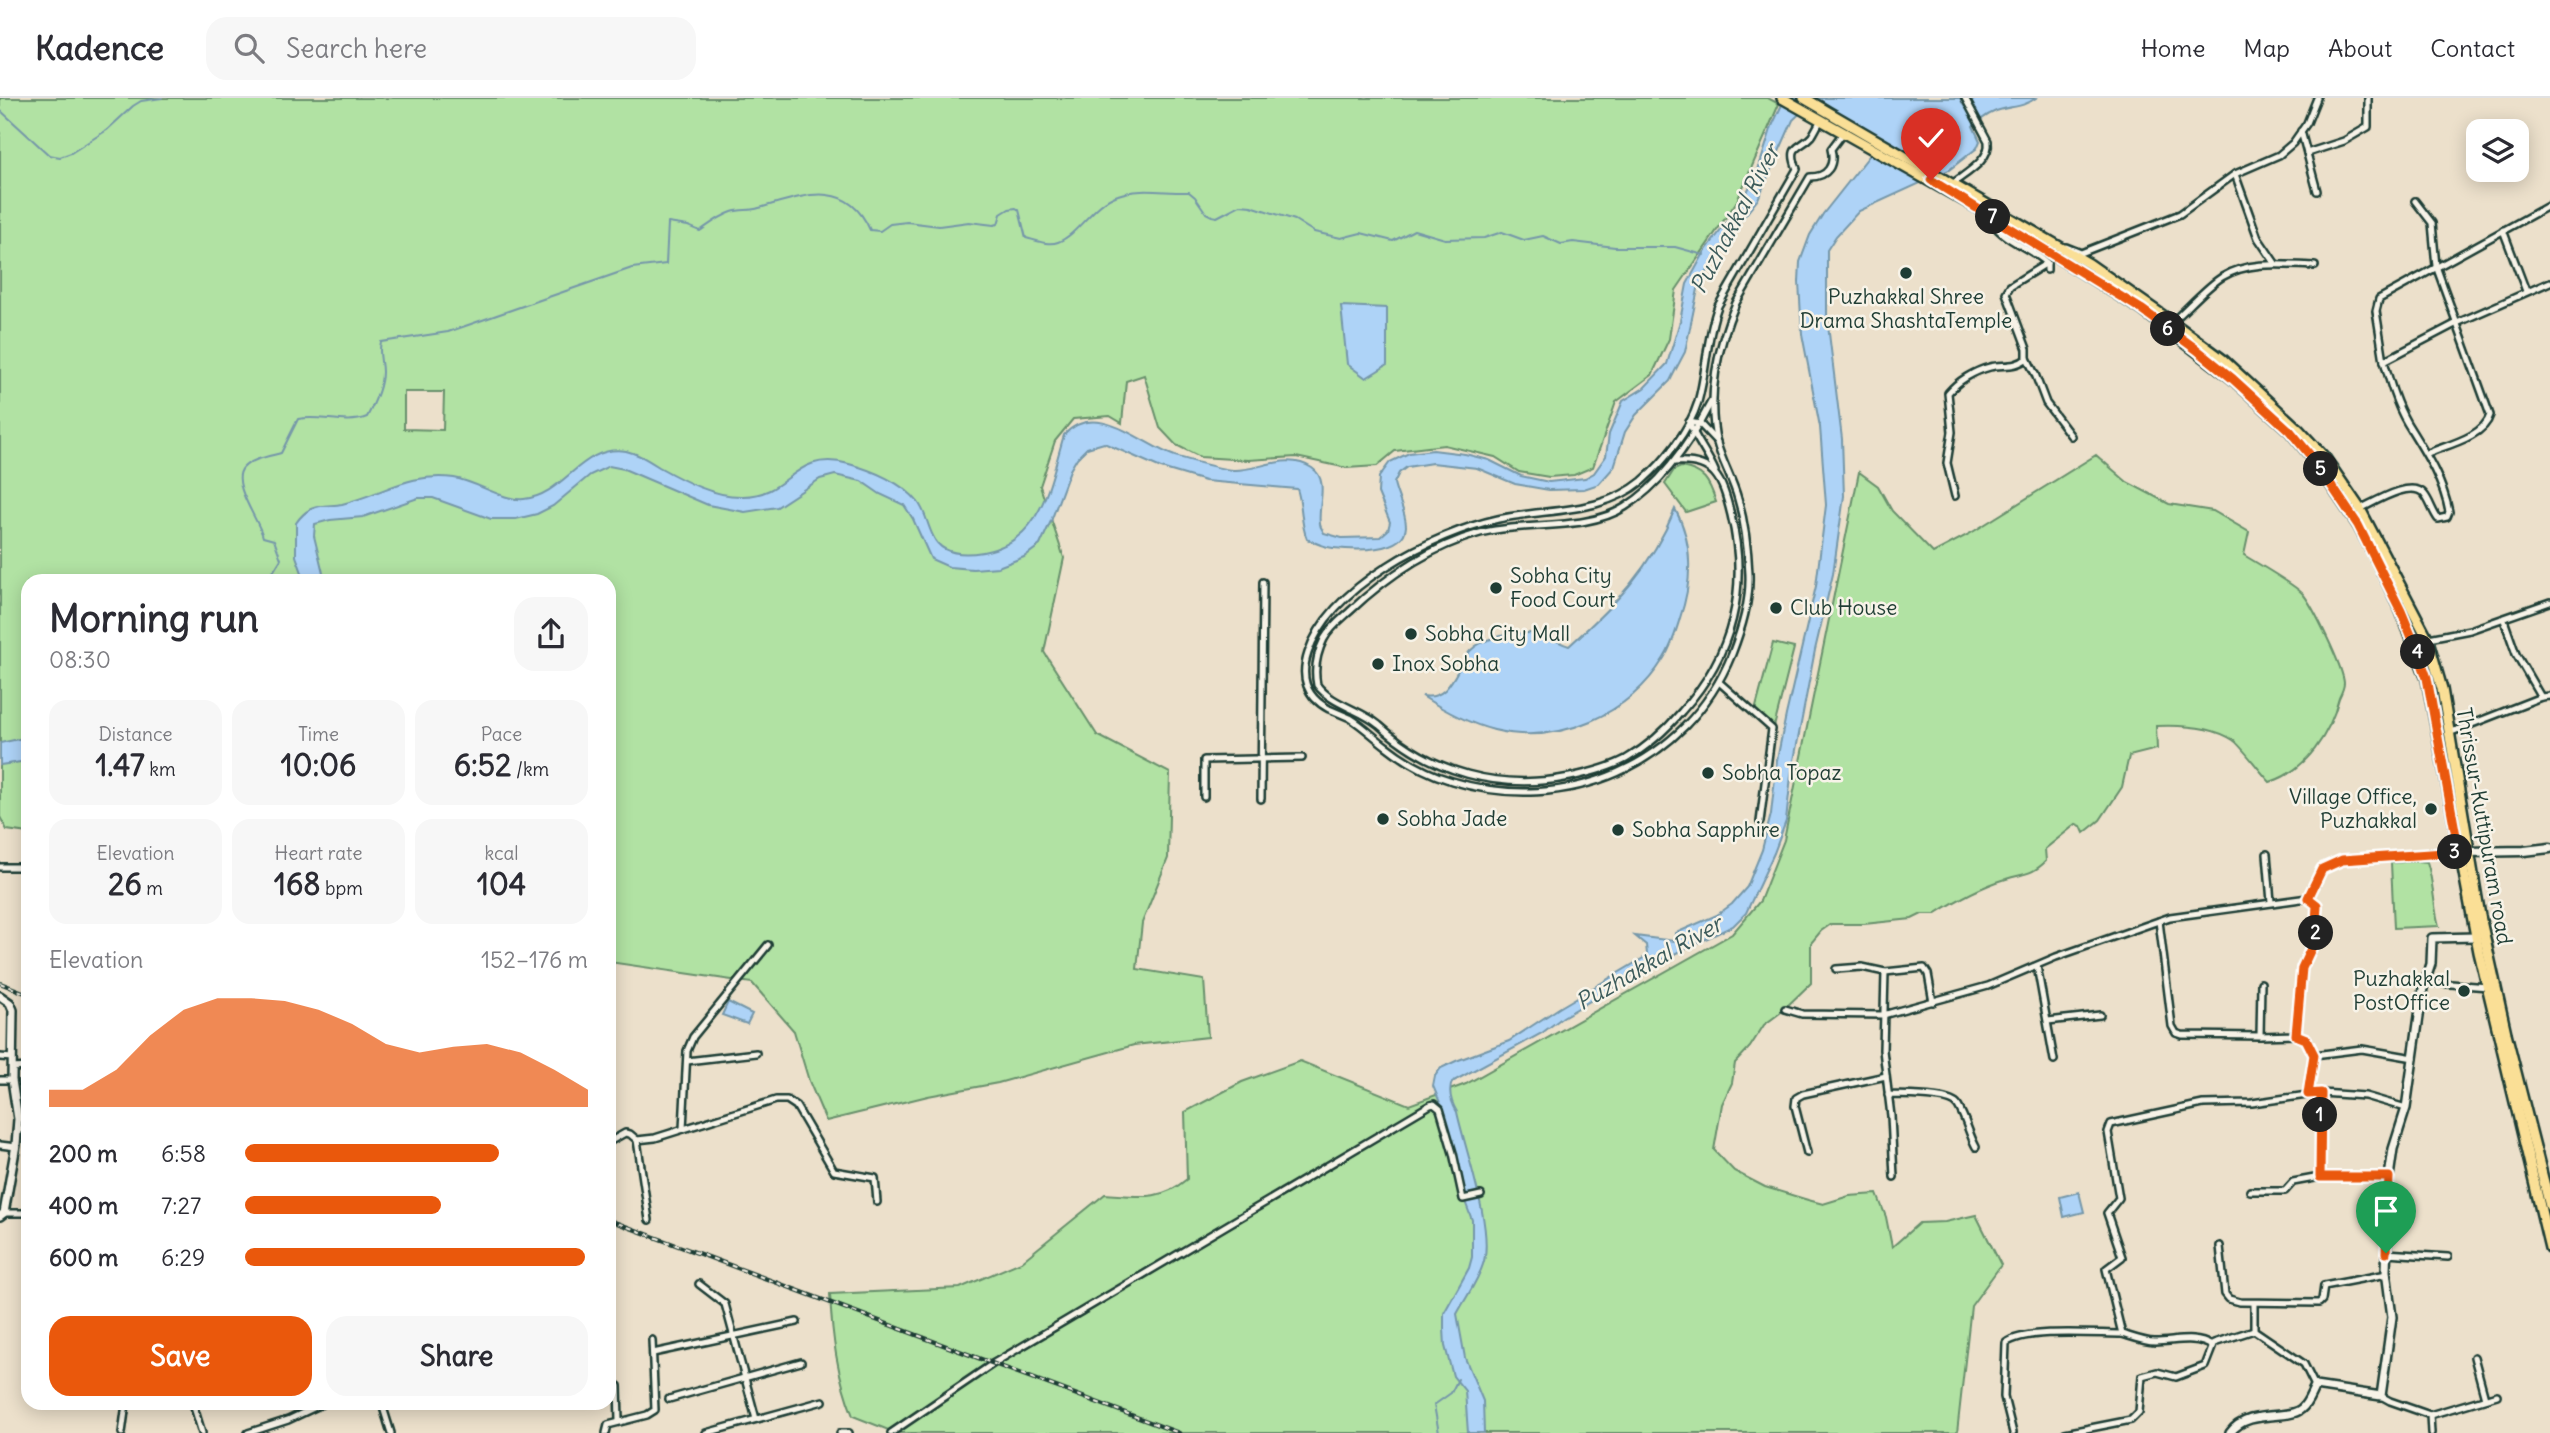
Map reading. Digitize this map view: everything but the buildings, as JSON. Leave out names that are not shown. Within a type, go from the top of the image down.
[{"type":"main road","points":[[1783,98],[1931,180],[1949,186]]},
{"type":"main road","points":[[1804,98],[1873,137],[1988,214],[2141,309],[2174,333],[2233,379],[2290,431],[2315,461],[2358,525],[2401,611],[2427,678],[2464,852],[2476,937],[2550,1248]]},
{"type":"main road","name":"Thrissur-Kuttipuram road","points":[[1949,186],[1982,201],[2015,223],[2077,257],[2172,321],[2222,359],[2299,430],[2325,458],[2360,509],[2427,637],[2442,689],[2464,852],[2550,1206]]},
{"type":"main road","points":[[2464,852],[2513,852],[2550,848]]},
{"type":"street","points":[[1949,186],[1985,157],[1989,149],[1965,98]]},
{"type":"street","points":[[1982,201],[2081,253],[2180,214],[2235,174],[2279,155],[2293,143],[2301,131],[2317,98]]},
{"type":"street","points":[[2307,153],[2344,141],[2368,127],[2368,98]]},
{"type":"street","points":[[1712,401],[1717,442],[1738,499],[1748,554],[1747,608],[1741,632],[1719,682],[1695,716],[1672,739],[1646,759],[1618,774],[1593,783],[1542,791],[1492,789],[1452,781],[1426,771],[1362,727],[1314,699],[1305,680],[1305,665],[1314,636],[1348,597],[1383,569],[1430,541],[1501,518],[1573,510],[1598,503],[1639,484],[1654,469],[1689,422],[1697,404],[1710,328],[1718,306],[1797,169],[1793,160],[1795,150],[1801,142],[1810,138],[1817,117]]},
{"type":"street","points":[[2301,131],[2317,191]]},
{"type":"street","points":[[1689,422],[1693,433],[1706,450],[1726,495],[1739,562],[1735,611],[1725,644],[1699,693],[1653,741],[1625,760],[1591,772],[1528,782],[1480,779],[1443,767],[1398,742],[1369,716],[1322,692],[1317,685],[1316,667],[1325,637],[1357,604],[1399,571],[1426,554],[1481,533],[1566,524],[1608,515],[1624,508],[1661,478],[1674,462],[1693,433],[1700,424],[1712,401],[1727,324],[1736,303],[1810,177],[1824,175],[1830,168],[1833,159],[1831,149],[1843,132]]},
{"type":"street","points":[[2235,174],[2258,238],[2275,263]]},
{"type":"street","points":[[2415,201],[2432,223],[2436,266],[2490,415],[2488,423],[2481,431],[2428,453]]},
{"type":"street","points":[[2360,509],[2398,491],[2416,488],[2422,491],[2438,519],[2447,517],[2449,512],[2428,453],[2403,415],[2394,395],[2384,361],[2376,304],[2386,294],[2550,205]]},
{"type":"street","points":[[1988,214],[1998,231],[2038,253],[2047,266],[2010,286],[2006,293],[2027,349],[2027,358],[2046,404],[2071,436]]},
{"type":"street","points":[[2503,230],[2526,291]]},
{"type":"street","points":[[2172,321],[2221,277],[2236,271],[2275,263],[2315,266]]},
{"type":"street","points":[[2384,361],[2457,323],[2550,282]]},
{"type":"street","points":[[1955,496],[1947,463],[1952,432],[1948,393],[1972,374],[1990,367],[2014,365],[2027,358]]},
{"type":"street","points":[[1689,422],[1700,424],[1717,442]]},
{"type":"street","points":[[1674,462],[1703,464],[1716,472]]},
{"type":"street","points":[[1501,518],[1503,529]]},
{"type":"street","points":[[1261,799],[1263,582]]},
{"type":"street","points":[[1348,597],[1357,604]]},
{"type":"street","points":[[2413,641],[2470,630],[2550,602]]},
{"type":"street","points":[[2504,620],[2516,654],[2541,697]]},
{"type":"street","points":[[1305,665],[1316,667]]},
{"type":"street","points":[[1719,682],[1772,729],[1760,822]]},
{"type":"street","points":[[2449,733],[2541,697],[2550,696]]},
{"type":"street","points":[[1362,727],[1369,716]]},
{"type":"street","points":[[1204,797],[1204,760],[1302,758]]},
{"type":"street","points":[[2308,898],[2322,869],[2342,860],[2464,852]]},
{"type":"street","points":[[2267,854],[2271,902]]},
{"type":"street","points":[[0,867],[21,867]]},
{"type":"street","points":[[1785,1009],[1801,1014],[1883,1015],[1988,986],[2112,936],[2158,921],[2308,898],[2317,905],[2315,940],[2302,968],[2296,1035]]},
{"type":"street","points":[[2158,921],[2172,1026],[2175,1031],[2182,1035],[2296,1035],[2306,1039],[2314,1055],[2308,1094]]},
{"type":"street","points":[[2381,1396],[2392,1317],[2386,1253],[2389,1177],[2393,1149],[2406,1108],[2423,988],[2431,964],[2432,938],[2476,937]]},
{"type":"street","points":[[682,1129],[687,1061],[693,1037],[768,945]]},
{"type":"street","points":[[2037,966],[2054,1059]]},
{"type":"street","points":[[1836,969],[1862,967],[1885,972],[1924,968],[1928,974],[1933,1002]]},
{"type":"street","points":[[1885,972],[1883,1050],[1894,1177]]},
{"type":"street","points":[[2426,982],[2488,986]]},
{"type":"street","points":[[2260,1036],[2261,983]]},
{"type":"street","points":[[0,996],[10,1003],[13,1010],[12,1080],[18,1119],[16,1147],[2,1215],[21,1214]]},
{"type":"street","points":[[2048,1021],[2100,1015]]},
{"type":"street","points":[[2314,1055],[2362,1049],[2414,1058]]},
{"type":"street","points":[[687,1061],[756,1054]]},
{"type":"street","points":[[0,1058],[12,1058]]},
{"type":"street","points":[[12,1068],[21,1067]]},
{"type":"street","points":[[1807,1153],[1795,1106],[1796,1098],[1803,1094],[1886,1076]]},
{"type":"street","points":[[0,1080],[12,1080]]},
{"type":"street","points":[[2122,1334],[2106,1269],[2122,1257],[2107,1213],[2119,1198],[2108,1132],[2111,1124],[2203,1104],[2285,1100],[2295,1095],[2321,1093],[2365,1096],[2406,1108]]},
{"type":"street","points":[[2320,1177],[2321,1093]]},
{"type":"street","points":[[1888,1095],[1954,1101],[1976,1147]]},
{"type":"street","points":[[637,1140],[654,1138],[776,1100],[787,1100],[796,1106],[834,1171],[875,1178],[877,1202]]},
{"type":"street","points":[[891,1433],[994,1363],[1430,1105],[1434,1104],[1440,1109],[1463,1199],[1479,1195]]},
{"type":"street","points":[[17,1130],[21,1130]]},
{"type":"street","points":[[616,1138],[625,1133],[631,1134],[637,1140],[649,1220]]},
{"type":"street","points":[[0,1144],[16,1147]]},
{"type":"street","points":[[2250,1191],[2285,1191],[2293,1182],[2320,1177],[2389,1177]]},
{"type":"street","points":[[2220,1246],[2225,1294],[2235,1301],[2320,1303],[2324,1286],[2387,1274]]},
{"type":"street","points":[[2386,1253],[2448,1257]]},
{"type":"street","points":[[699,1284],[725,1304],[756,1419]]},
{"type":"street","points":[[2254,1330],[2255,1303]]},
{"type":"street","points":[[653,1353],[797,1322]]},
{"type":"street","points":[[2066,1433],[2131,1420],[2139,1412],[2142,1376],[2157,1372],[2176,1377],[2205,1366],[2212,1346],[2217,1341],[2254,1330]]},
{"type":"street","points":[[2230,1433],[2239,1424],[2266,1415],[2297,1412],[2305,1406],[2315,1386],[2306,1365],[2254,1330]]},
{"type":"street","points":[[2013,1433],[2004,1397],[2006,1343],[2017,1337],[2056,1333],[2122,1334],[2154,1342],[2174,1339],[2200,1340],[2212,1346]]},
{"type":"street","points":[[606,1433],[608,1424],[647,1415],[655,1410],[652,1339]]},
{"type":"street","points":[[2473,1357],[2485,1398]]},
{"type":"street","points":[[669,1399],[801,1362]]},
{"type":"street","points":[[618,1386],[620,1422]]},
{"type":"street","points":[[2315,1386],[2381,1396],[2430,1415],[2497,1395]]},
{"type":"street","points":[[706,1433],[823,1401]]},
{"type":"street","points":[[122,1433],[125,1410]]},
{"type":"street","points":[[194,1410],[202,1433]]},
{"type":"street","points":[[248,1433],[265,1430],[310,1410]]},
{"type":"street","points":[[384,1410],[391,1433]]},
{"type":"street","points":[[2430,1415],[2431,1433]]},
{"type":"street","points":[[840,1433],[849,1433]]},
{"type":"green space","points":[[0,98],[1768,98],[1779,104],[1737,201],[1676,290],[1669,339],[1652,375],[1616,402],[1593,467],[1574,475],[1549,477],[1519,472],[1495,457],[1444,445],[1395,451],[1377,466],[1347,468],[1296,457],[1248,460],[1200,457],[1176,445],[1160,428],[1144,375],[1126,381],[1122,423],[1110,416],[1073,419],[1055,441],[1040,486],[1064,558],[1044,652],[1097,735],[1170,773],[1168,858],[1142,923],[1137,969],[1204,980],[1208,1037],[1134,1045],[998,1083],[928,1096],[826,1121],[809,1081],[794,1031],[752,983],[616,963],[616,574],[21,574],[21,832],[7,830],[0,817]],"holes":[[[404,392],[444,392],[443,430],[404,429]]]},
{"type":"green space","points":[[2096,455],[2127,482],[2169,504],[2213,511],[2249,532],[2244,555],[2303,594],[2327,637],[2344,683],[2323,737],[2295,769],[2270,782],[2236,743],[2225,735],[2196,727],[2156,726],[2157,749],[2129,756],[2122,787],[2100,820],[2084,833],[2081,826],[2076,824],[2045,849],[2046,861],[2036,869],[1988,886],[1935,914],[1864,924],[1831,924],[1811,943],[1811,983],[1764,1025],[1750,1047],[1735,1063],[1732,1083],[1722,1104],[1714,1150],[1734,1171],[1765,1187],[1808,1200],[1823,1204],[1849,1196],[1877,1194],[1886,1217],[1892,1247],[1919,1223],[1945,1222],[1976,1215],[2001,1265],[1971,1306],[1957,1433],[896,1433],[853,1416],[836,1356],[830,1294],[960,1288],[1021,1262],[1105,1194],[1148,1196],[1177,1186],[1187,1179],[1185,1112],[1242,1082],[1300,1061],[1409,1105],[1466,1084],[1732,934],[1760,901],[1784,840],[1859,472],[1878,486],[1892,511],[1933,553],[1971,533]]},
{"type":"green space","points":[[1681,467],[1695,471],[1704,478],[1716,502],[1686,512],[1665,484],[1674,470]]},
{"type":"green space","points":[[1773,643],[1794,648],[1774,727],[1755,711]]},
{"type":"green space","points":[[2427,862],[2439,926],[2394,928],[2391,863]]},
{"type":"water","name":"Puzhakkal River","points":[[1785,98],[1816,98],[1793,120],[1758,199],[1731,233],[1704,277],[1698,289],[1685,352],[1670,381],[1636,415],[1625,432],[1614,467],[1599,484],[1584,489],[1549,490],[1515,484],[1477,468],[1432,463],[1407,467],[1399,473],[1394,483],[1406,521],[1403,535],[1397,542],[1376,548],[1333,548],[1307,539],[1297,489],[1205,481],[1161,468],[1104,443],[1087,448],[1077,458],[1040,545],[1024,557],[998,567],[973,569],[949,567],[931,559],[904,505],[861,481],[835,475],[820,479],[777,507],[745,512],[708,505],[624,469],[609,466],[590,475],[553,506],[537,514],[516,519],[491,519],[433,498],[418,498],[363,517],[315,524],[314,536],[323,574],[302,574],[296,556],[296,523],[315,507],[342,504],[410,481],[438,477],[463,480],[508,497],[524,499],[551,489],[585,462],[610,451],[635,454],[689,483],[732,496],[759,494],[772,489],[816,463],[830,461],[849,464],[886,478],[912,495],[921,506],[937,542],[948,550],[961,553],[983,552],[1003,546],[1019,536],[1031,523],[1048,491],[1064,435],[1077,425],[1090,422],[1119,428],[1175,456],[1220,468],[1243,470],[1283,461],[1302,463],[1312,468],[1320,479],[1320,525],[1324,533],[1342,538],[1380,537],[1388,530],[1390,522],[1378,493],[1379,477],[1390,462],[1409,453],[1433,450],[1465,454],[1489,460],[1521,476],[1549,482],[1585,478],[1594,473],[1606,456],[1609,434],[1623,401],[1644,388],[1667,364],[1680,321],[1687,284],[1704,253],[1742,202],[1758,170],[1772,126]]},
{"type":"water","name":"Puzhakkal River","points":[[1818,98],[1960,98],[1964,106],[1977,98],[2036,98],[1995,112],[1973,126],[1980,141],[1977,148],[1949,170],[1859,211],[1827,250],[1827,317],[1842,439],[1844,496],[1833,574],[1815,650],[1791,776],[1786,821],[1746,913],[1733,926],[1651,965],[1563,1017],[1542,1033],[1452,1082],[1451,1097],[1482,1209],[1486,1246],[1479,1275],[1457,1314],[1465,1358],[1483,1401],[1484,1433],[1468,1433],[1465,1391],[1453,1376],[1445,1346],[1444,1313],[1469,1268],[1472,1257],[1472,1220],[1446,1117],[1433,1086],[1435,1076],[1441,1068],[1509,1041],[1645,957],[1646,945],[1635,936],[1674,941],[1676,933],[1717,915],[1732,904],[1747,887],[1762,850],[1771,814],[1777,760],[1786,715],[1816,586],[1826,505],[1820,427],[1802,334],[1800,262],[1810,235],[1823,214],[1880,142]]},
{"type":"water","points":[[1341,306],[1387,308],[1387,365],[1366,378],[1347,364]]},
{"type":"water","points":[[1675,509],[1688,549],[1689,577],[1674,638],[1650,678],[1612,710],[1567,729],[1519,734],[1475,724],[1422,696],[1440,694],[1451,682],[1470,651],[1493,638],[1521,633],[1538,634],[1569,646],[1617,600],[1643,568]]},
{"type":"water","points":[[21,738],[21,762],[0,765],[0,743]]},
{"type":"water","points":[[728,1002],[752,1014],[747,1024],[722,1015]]},
{"type":"water","points":[[2079,1192],[2084,1212],[2064,1217],[2060,1197]]},
{"type":"waterway","points":[[0,110],[49,155],[60,157],[107,130],[141,101],[162,98]]},
{"type":"waterway","name":"Puzhakkal River","points":[[270,574],[281,559],[274,540],[263,537],[247,502],[240,483],[243,468],[256,460],[281,453],[298,419],[350,420],[367,417],[381,384],[381,342],[448,332],[632,268],[666,264],[668,223],[700,231],[732,212],[822,195],[849,203],[860,213],[870,230],[880,231],[890,224],[907,222],[939,226],[969,222],[994,225],[998,224],[1001,214],[1016,208],[1019,210],[1026,238],[1050,243],[1066,238],[1101,205],[1118,195],[1135,191],[1189,192],[1206,213],[1212,216],[1217,217],[1240,205],[1251,206],[1295,220],[1314,232],[1341,238],[1361,233],[1393,241],[1414,230],[1445,239],[1484,238],[1502,232],[1524,240],[1543,236],[1561,244],[1573,242],[1615,247],[1675,247],[1704,255]]},
{"type":"waterway","points":[[1439,1433],[1434,1405],[1451,1393],[1458,1379]]},
{"type":"railway","points":[[0,983],[21,991]]},
{"type":"railway","points":[[616,1223],[1179,1433]]},
{"type":"place","name":"Puzhakkal Shree Drama ShashtaTemple","points":[[1906,273]]},
{"type":"place","name":"Sobha City Food Court","points":[[1496,588]]},
{"type":"place","name":"Club House","points":[[1776,608]]},
{"type":"place","name":"Sobha City Mall","points":[[1411,634]]},
{"type":"place","name":"Inox Sobha","points":[[1378,664]]},
{"type":"place","name":"Sobha Topaz","points":[[1708,773]]},
{"type":"place","name":"Village Office, Puzhakkal","points":[[2431,809]]},
{"type":"place","name":"Sobha Jade","points":[[1383,819]]},
{"type":"place","name":"Sobha Sapphire","points":[[1618,830]]},
{"type":"place","name":"Puzhakkal PostOffice","points":[[2464,991]]},
{"type":"route","points":[[1931,180],[2141,309],[2233,379],[2290,431],[2315,461],[2358,525],[2401,611],[2427,678],[2459,852],[2342,860],[2322,869],[2308,898],[2317,905],[2315,940],[2302,968],[2296,1035],[2306,1039],[2314,1055],[2308,1094],[2321,1093],[2320,1177],[2389,1177],[2386,1253]]}]
